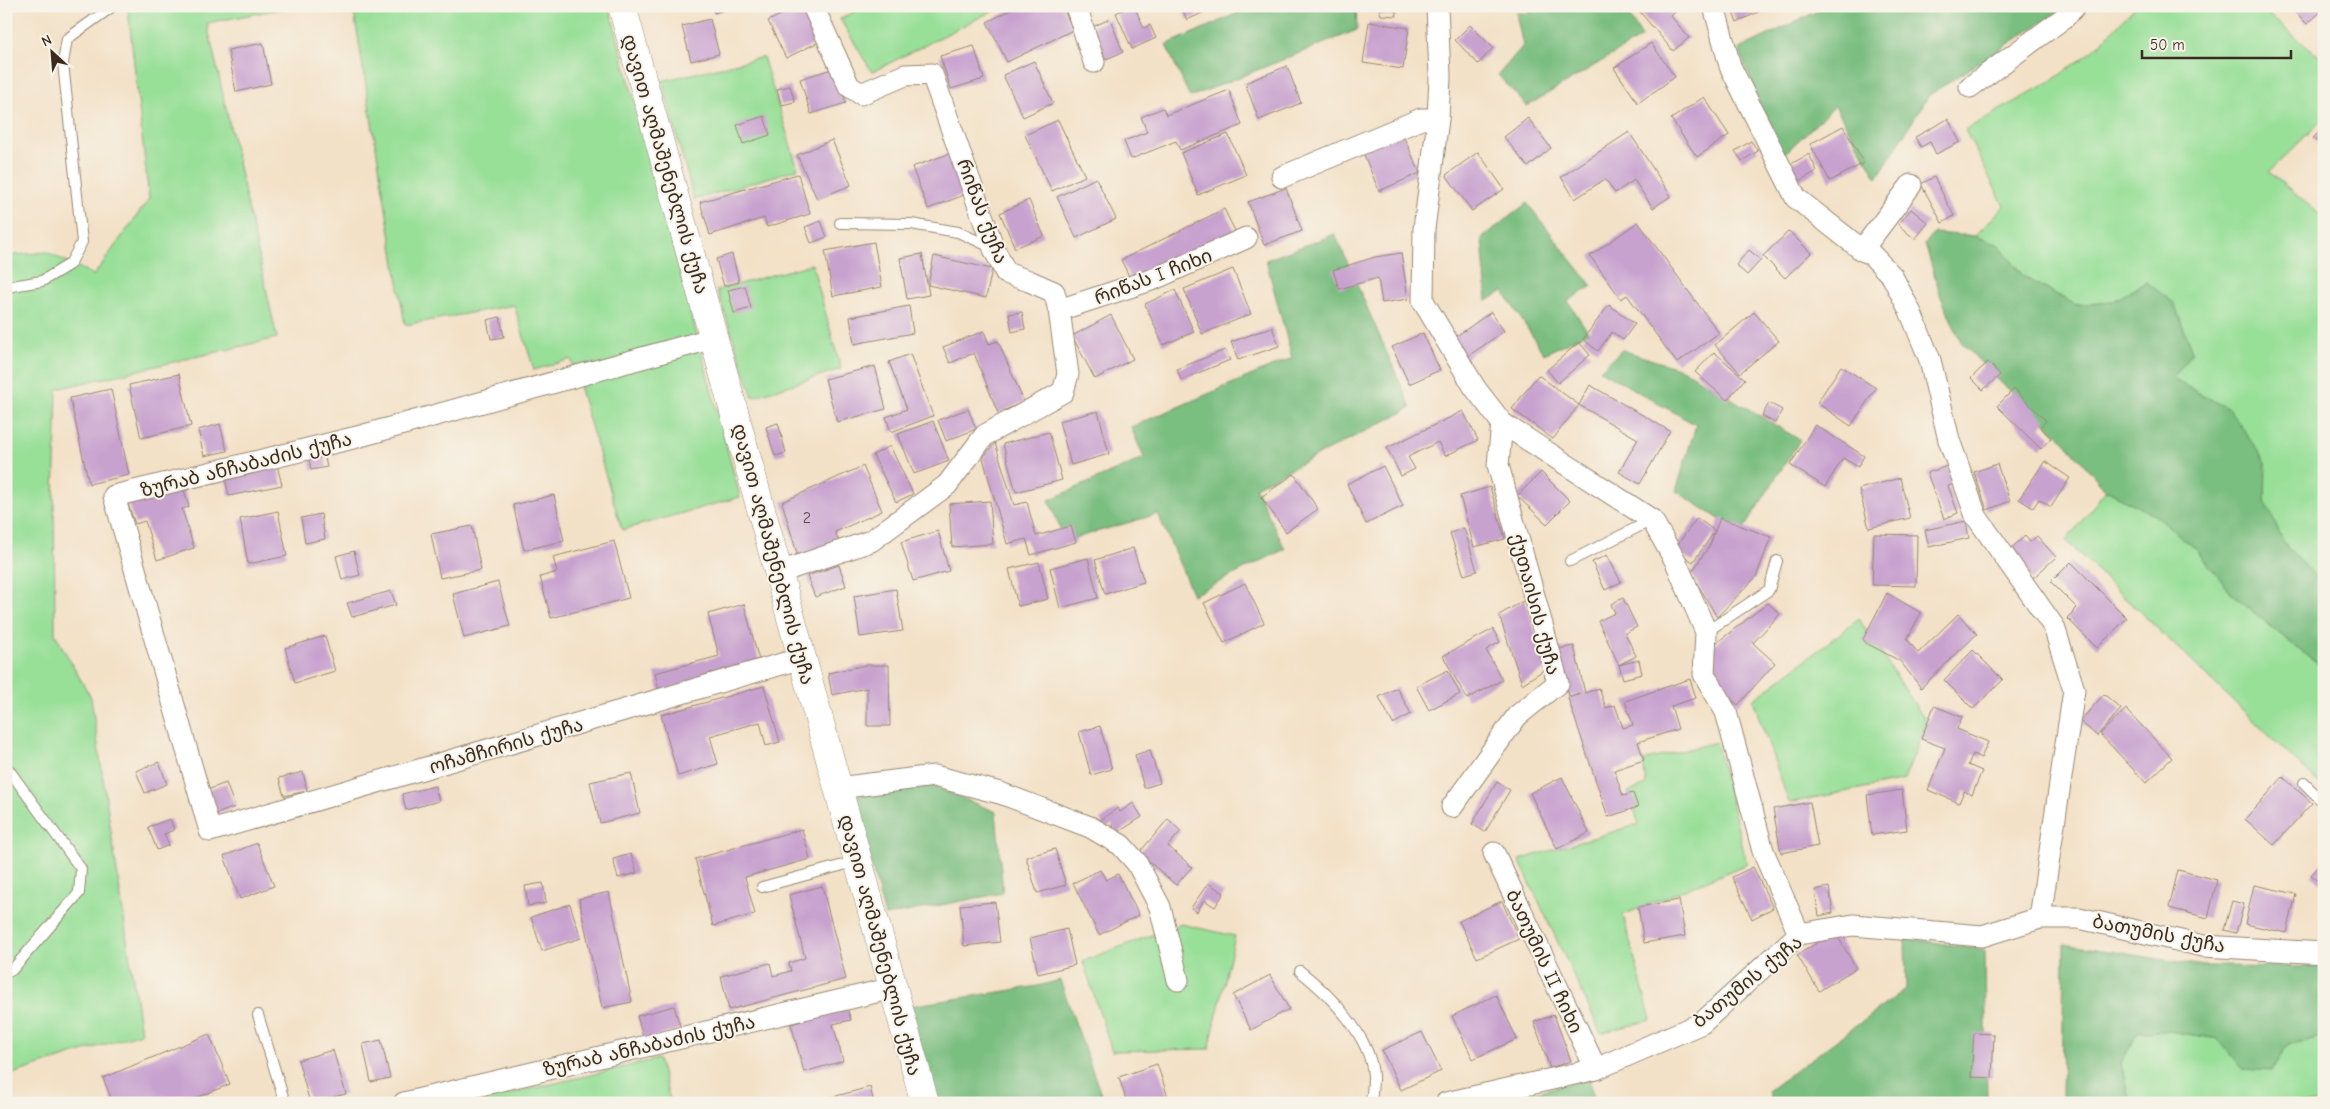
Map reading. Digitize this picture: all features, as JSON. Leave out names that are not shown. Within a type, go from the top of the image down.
[{"type":"street","name":"დავით აღმაშენებლის ქუჩა","points":[[622,6],[780,572],[925,1103]]},
{"type":"street","name":"რიწას ქუჩა","points":[[780,572],[871,542],[947,484],[985,435],[1063,392],[1068,374],[1059,310],[1054,292],[1006,273],[994,248],[932,74],[904,75],[861,94],[849,86],[813,6]]},
{"type":"street","points":[[1076,6],[1094,62]]},
{"type":"street","points":[[1437,6],[1440,76],[1438,118],[1424,230],[1422,301],[1475,388],[1502,423],[1652,520],[1676,562],[1706,632],[1704,674],[1726,712],[1763,851],[1800,934]]},
{"type":"street","points":[[1714,6],[1730,66],[1796,198],[1862,250],[1871,254],[1892,276],[1910,311],[1930,360],[1949,440],[1976,516],[2054,627],[2074,690],[2040,918]]},
{"type":"street","points":[[1970,87],[2065,17],[2075,6]]},
{"type":"street","points":[[1282,177],[1421,119],[1438,118]]},
{"type":"street","points":[[1862,250],[1911,186]]},
{"type":"street","name":"რიწას I ჩიხი","points":[[1059,310],[1154,279],[1246,238]]},
{"type":"street","name":"ზურაბ ანჩაბაძის ქუჩა","points":[[210,831],[114,496],[357,437],[714,338]]},
{"type":"street","name":"ქუთაისის ქუჩა","points":[[1452,807],[1517,716],[1558,683],[1498,465],[1502,423]]},
{"type":"street","name":"ოჩამჩირის ქუჩა","points":[[210,831],[802,658]]},
{"type":"street","points":[[838,788],[934,776],[1000,792],[1098,831],[1122,845],[1137,863],[1160,907],[1178,980]]},
{"type":"street","name":"ბათუმის II ჩიხი","points":[[1494,853],[1596,1069]]},
{"type":"street","name":"ბათუმის ქუჩა","points":[[1446,1103],[1596,1069],[1702,1023],[1800,934],[1853,925],[1982,936],[2040,918],[2080,918],[2203,946],[2324,953]]},
{"type":"street","name":"ზურაბ ანჩაბაძის ქუჩა","points":[[404,1103],[893,988]]},
{"type":"lane","points":[[6,287],[42,281],[70,264],[82,242],[63,63],[67,39],[101,11],[113,6]]},
{"type":"lane","points":[[840,223],[920,226],[958,232],[994,248]]},
{"type":"lane","points":[[1570,561],[1652,520]]},
{"type":"lane","points":[[1706,632],[1769,590],[1777,561]]},
{"type":"lane","points":[[6,766],[81,869],[79,893],[49,930],[12,970],[6,973]]},
{"type":"lane","points":[[2304,783],[2324,803]]},
{"type":"lane","points":[[762,886],[858,860]]},
{"type":"lane","points":[[1300,971],[1324,990],[1350,1022],[1364,1044],[1373,1074],[1371,1103]]},
{"type":"lane","points":[[258,1015],[285,1103]]},
{"type":"green space","points":[[131,6],[296,6],[207,23],[277,338],[57,389],[54,499],[55,634],[91,698],[141,1033],[6,1076],[6,256],[47,252],[94,275],[149,199],[128,9]]},
{"type":"green space","points":[[353,6],[609,6],[740,497],[622,530],[571,359],[534,370],[514,305],[405,325]]},
{"type":"green space","points":[[865,6],[1002,6],[872,72],[840,19]]},
{"type":"green space","points":[[1254,6],[1356,6],[1357,30],[1190,97],[1166,45]]},
{"type":"green space","points":[[1532,6],[1623,6],[1642,37],[1527,106],[1498,75],[1523,46],[1516,13],[1532,13]]},
{"type":"green space","points":[[1828,6],[2067,6],[1929,95],[1877,178],[1835,106],[1782,156],[1770,131],[1739,49]]},
{"type":"green space","points":[[2136,6],[2258,6],[2324,61],[2324,118],[2269,172],[2324,218],[2324,582],[2295,558],[2274,524],[2264,497],[2266,463],[2173,379],[2146,282],[2112,302],[2076,305],[2024,277],[1999,245],[1975,236],[2004,206],[1965,130],[2054,79],[2093,51]]},
{"type":"green space","points":[[763,57],[798,169],[694,200],[662,81]]},
{"type":"green space","points":[[1527,203],[1592,286],[1568,301],[1588,332],[1544,354],[1503,291],[1487,301],[1482,238]]},
{"type":"green space","points":[[1934,233],[1975,236],[1999,245],[2024,277],[2076,305],[2112,302],[2146,282],[2174,303],[2192,351],[2173,379],[2229,409],[2266,463],[2265,500],[2285,545],[2316,577],[2324,582],[2324,670],[2234,596],[2195,548],[2156,516],[2106,490],[2059,435],[1996,378],[1961,342],[1941,297],[1925,244]]},
{"type":"green space","points":[[1335,234],[1411,408],[1255,487],[1285,549],[1193,595],[1158,514],[1065,541],[1049,500],[1144,458],[1131,427],[1292,358],[1266,260]]},
{"type":"green space","points":[[812,264],[841,369],[753,397],[717,290]]},
{"type":"green space","points":[[1622,350],[1684,370],[1800,440],[1741,533],[1676,491],[1696,425],[1600,370]]},
{"type":"green space","points":[[2106,490],[2156,516],[2195,548],[2234,596],[2324,670],[2324,788],[2066,541]]},
{"type":"green space","points":[[1859,619],[1927,723],[1904,780],[1789,803],[1753,700]]},
{"type":"green space","points":[[1716,742],[1747,864],[1623,915],[1651,1020],[1601,1033],[1519,860],[1639,824],[1628,792],[1646,785],[1643,761]]},
{"type":"green space","points":[[923,782],[996,812],[1003,893],[885,916],[853,796]]},
{"type":"green space","points":[[1181,924],[1235,936],[1209,1049],[1112,1051],[1083,961]]},
{"type":"green space","points":[[1905,938],[1985,950],[1987,1103],[1772,1103],[1768,1091],[1906,989]]},
{"type":"green space","points":[[2064,944],[2204,966],[2324,967],[2324,1036],[2288,1045],[2271,1071],[2242,1069],[2218,1039],[2169,1031],[2138,1032],[2121,1063],[2130,1103],[2062,1103]]},
{"type":"green space","points":[[1060,980],[1104,1103],[936,1103],[909,1006],[1038,986]]},
{"type":"green space","points":[[2169,1031],[2219,1039],[2242,1069],[2288,1045],[2324,1036],[2324,1103],[2130,1103],[2121,1063],[2138,1032]]},
{"type":"green space","points":[[658,1059],[671,1103],[474,1103],[492,1098]]},
{"type":"green space","points":[[1588,1079],[1596,1103],[1492,1103]]},
{"type":"building","points":[[712,6],[734,6],[734,7],[714,13]]},
{"type":"building","points":[[799,6],[805,6],[821,41],[786,58],[768,21]]},
{"type":"building","points":[[1018,6],[1062,6],[1073,30],[1007,62],[987,22]]},
{"type":"building","points":[[1134,6],[1144,28],[1150,25],[1156,38],[1132,49],[1116,13]]},
{"type":"building","points":[[1181,6],[1217,6],[1187,20]]},
{"type":"building","points":[[1378,6],[1394,6],[1397,16],[1381,15]]},
{"type":"building","points":[[1635,6],[1673,6],[1677,10],[1671,16],[1689,38],[1673,51]]},
{"type":"building","points":[[1730,6],[1771,6],[1737,22]]},
{"type":"building","points":[[2290,6],[2324,6],[2324,9],[2307,24]]},
{"type":"building","points":[[710,19],[719,54],[691,61],[682,26]]},
{"type":"building","points":[[1110,19],[1123,52],[1106,59],[1092,27]]},
{"type":"building","points":[[1369,22],[1409,28],[1403,69],[1363,63]]},
{"type":"building","points":[[1470,25],[1493,48],[1478,64],[1455,40]]},
{"type":"building","points":[[263,43],[271,84],[236,92],[228,50]]},
{"type":"building","points":[[1651,43],[1675,77],[1638,103],[1614,68]]},
{"type":"building","points":[[974,46],[984,79],[951,89],[940,56]]},
{"type":"building","points":[[1034,61],[1053,103],[1023,117],[1003,75]]},
{"type":"building","points":[[1287,66],[1301,103],[1259,120],[1245,83]]},
{"type":"building","points":[[835,68],[846,103],[811,114],[800,79]]},
{"type":"building","points":[[790,86],[795,102],[781,105],[777,89]]},
{"type":"building","points":[[1229,90],[1242,125],[1180,150],[1176,141],[1131,159],[1124,141],[1147,132],[1141,117],[1163,108],[1166,115]]},
{"type":"building","points":[[1704,97],[1729,135],[1697,157],[1671,119]]},
{"type":"building","points":[[764,116],[770,135],[743,144],[737,125]]},
{"type":"building","points":[[1528,118],[1551,148],[1528,167],[1504,137]]},
{"type":"building","points":[[1948,119],[1960,142],[1936,154],[1930,142],[1921,147],[1915,137]]},
{"type":"building","points":[[1058,120],[1085,176],[1052,191],[1025,135]]},
{"type":"building","points":[[1843,126],[1864,163],[1830,181],[1810,144]]},
{"type":"building","points":[[2324,128],[2324,148],[2313,138]]},
{"type":"building","points":[[1629,132],[1671,196],[1653,208],[1634,180],[1615,193],[1605,179],[1575,199],[1561,177]]},
{"type":"building","points":[[1402,133],[1420,173],[1379,191],[1362,150]]},
{"type":"building","points":[[1228,134],[1246,175],[1198,195],[1181,153]]},
{"type":"building","points":[[832,140],[851,185],[817,199],[797,155]]},
{"type":"building","points":[[1751,141],[1758,151],[1742,161],[1735,151]]},
{"type":"building","points":[[954,152],[969,193],[928,209],[912,167]]},
{"type":"building","points":[[1478,152],[1504,189],[1472,211],[1446,175]]},
{"type":"building","points":[[1809,154],[1817,171],[1797,182],[1789,165]]},
{"type":"building","points":[[798,174],[810,214],[767,227],[764,218],[710,235],[700,202]]},
{"type":"building","points":[[1934,177],[1954,216],[1942,223],[1921,184]]},
{"type":"building","points":[[1096,178],[1116,219],[1076,238],[1057,197]]},
{"type":"building","points":[[1286,188],[1302,231],[1264,245],[1248,202]]},
{"type":"building","points":[[1029,200],[1044,236],[1015,248],[1000,213]]},
{"type":"building","points":[[1224,209],[1236,233],[1133,284],[1121,260]]},
{"type":"building","points":[[1911,209],[1928,223],[1915,239],[1898,225]]},
{"type":"building","points":[[821,221],[827,237],[811,243],[805,227]]},
{"type":"building","points":[[1638,222],[1719,333],[1677,363],[1627,295],[1621,299],[1590,256]]},
{"type":"building","points":[[1789,231],[1811,253],[1785,278],[1763,256]]},
{"type":"building","points":[[874,242],[882,287],[833,296],[825,251]]},
{"type":"building","points":[[1749,250],[1761,260],[1747,275],[1736,265]]},
{"type":"building","points":[[1401,253],[1408,299],[1382,303],[1378,278],[1339,289],[1333,270],[1375,257]]},
{"type":"building","points":[[732,254],[739,282],[724,286],[716,259]]},
{"type":"building","points":[[922,254],[929,295],[907,299],[900,258]]},
{"type":"building","points":[[934,256],[992,269],[986,298],[928,285]]},
{"type":"building","points":[[1233,269],[1251,314],[1202,334],[1184,289]]},
{"type":"building","points":[[745,286],[751,308],[734,313],[728,290]]},
{"type":"building","points":[[1175,290],[1194,332],[1163,345],[1145,304]]},
{"type":"building","points":[[1609,305],[1635,324],[1623,340],[1612,332],[1598,351],[1583,339]]},
{"type":"building","points":[[909,306],[913,333],[854,344],[850,317]]},
{"type":"building","points":[[1022,312],[1025,329],[1012,332],[1009,314]]},
{"type":"building","points":[[1491,312],[1504,331],[1464,359],[1451,340]]},
{"type":"building","points":[[1754,312],[1779,341],[1740,373],[1715,345]]},
{"type":"building","points":[[1111,315],[1133,359],[1095,379],[1072,336]]},
{"type":"building","points":[[500,317],[504,337],[491,339],[487,320]]},
{"type":"building","points":[[1272,327],[1279,346],[1238,360],[1231,342]]},
{"type":"building","points":[[984,331],[989,344],[998,341],[1024,402],[998,413],[974,353],[950,363],[943,347]]},
{"type":"building","points":[[1423,333],[1440,370],[1409,384],[1392,347]]},
{"type":"building","points":[[1579,342],[1590,355],[1558,383],[1547,370]]},
{"type":"building","points":[[1225,350],[1230,360],[1181,380],[1177,369]]},
{"type":"building","points":[[1714,352],[1745,379],[1727,400],[1695,372]]},
{"type":"building","points":[[910,354],[933,416],[891,432],[886,417],[907,409],[889,362]]},
{"type":"building","points":[[1988,362],[2000,375],[1983,390],[1971,378]]},
{"type":"building","points":[[875,366],[886,409],[837,422],[825,379]]},
{"type":"building","points":[[1841,366],[1876,388],[1851,426],[1817,403]]},
{"type":"building","points":[[179,374],[191,426],[141,438],[129,385]]},
{"type":"building","points":[[1538,375],[1579,405],[1553,439],[1512,409]]},
{"type":"building","points":[[1590,385],[1670,431],[1640,484],[1619,472],[1638,439],[1579,405]]},
{"type":"building","points":[[111,389],[129,475],[89,484],[70,398]]},
{"type":"building","points":[[2014,389],[2046,421],[2040,427],[2051,438],[2041,449],[1997,406]]},
{"type":"building","points":[[1769,403],[1782,410],[1775,423],[1762,416]]},
{"type":"building","points":[[968,409],[976,429],[946,441],[938,420]]},
{"type":"building","points":[[1098,411],[1109,454],[1071,465],[1059,421]]},
{"type":"building","points":[[1463,411],[1478,440],[1445,456],[1438,442],[1408,457],[1415,469],[1401,476],[1387,448]]},
{"type":"building","points":[[933,421],[949,461],[914,474],[898,434]]},
{"type":"building","points":[[778,423],[786,453],[775,456],[766,427]]},
{"type":"building","points":[[220,424],[227,451],[204,456],[198,430]]},
{"type":"building","points":[[1815,425],[1864,456],[1858,467],[1843,458],[1825,487],[1790,465]]},
{"type":"building","points":[[1049,432],[1062,480],[1016,492],[1003,444]]},
{"type":"building","points":[[995,443],[1014,505],[1027,502],[1036,536],[1071,526],[1076,542],[1031,555],[1026,539],[1007,544],[983,458]]},
{"type":"building","points":[[890,446],[913,494],[896,502],[873,455]]},
{"type":"building","points":[[323,450],[327,467],[311,470],[308,453]]},
{"type":"building","points":[[276,461],[282,485],[229,496],[224,473]]},
{"type":"building","points":[[2045,461],[2070,478],[2051,507],[2039,499],[2033,508],[2019,499]]},
{"type":"building","points":[[1997,464],[2010,501],[1987,510],[1974,472]]},
{"type":"building","points":[[863,466],[882,511],[835,532],[840,544],[798,557],[782,502]]},
{"type":"building","points":[[1383,466],[1403,506],[1366,524],[1347,484]]},
{"type":"building","points":[[1947,466],[1954,484],[1948,486],[1958,513],[1944,519],[1927,473]]},
{"type":"building","points":[[1541,472],[1570,501],[1547,524],[1517,496]]},
{"type":"building","points":[[1294,474],[1318,509],[1286,532],[1261,497]]},
{"type":"building","points":[[1900,478],[1910,518],[1869,528],[1859,489]]},
{"type":"building","points":[[183,487],[189,507],[182,509],[194,548],[157,560],[145,521],[135,524],[128,504]]},
{"type":"building","points":[[1490,487],[1505,539],[1474,547],[1460,496]]},
{"type":"building","points":[[554,495],[564,541],[524,550],[513,505]]},
{"type":"building","points":[[990,501],[993,544],[952,547],[949,504]]},
{"type":"building","points":[[278,511],[287,556],[248,564],[240,519]]},
{"type":"building","points":[[321,514],[325,539],[305,543],[301,518]]},
{"type":"building","points":[[1697,518],[1715,531],[1693,562],[1674,549]]},
{"type":"building","points":[[1720,518],[1771,537],[1756,577],[1717,617],[1691,573],[1710,545]]},
{"type":"building","points":[[1966,521],[1969,538],[1929,547],[1925,530]]},
{"type":"building","points":[[472,526],[481,570],[440,578],[431,534]]},
{"type":"building","points":[[1464,528],[1477,571],[1464,575],[1450,533]]},
{"type":"building","points":[[938,531],[949,571],[913,581],[901,542]]},
{"type":"building","points":[[1874,534],[1917,535],[1916,586],[1872,585]]},
{"type":"building","points":[[2025,536],[2030,542],[2037,536],[2056,557],[2032,579],[2007,552]]},
{"type":"building","points":[[614,541],[629,598],[551,618],[540,577],[557,572],[553,557]]},
{"type":"building","points":[[1133,548],[1144,582],[1105,594],[1095,560]]},
{"type":"building","points":[[354,551],[360,575],[342,580],[336,556]]},
{"type":"building","points":[[1607,555],[1621,582],[1605,590],[1592,562]]},
{"type":"building","points":[[1088,558],[1098,598],[1060,608],[1050,568]]},
{"type":"building","points":[[1039,562],[1048,599],[1018,606],[1009,569]]},
{"type":"building","points":[[2071,562],[2127,618],[2097,648],[2067,618],[2077,608],[2051,582]]},
{"type":"building","points":[[839,565],[846,586],[815,597],[807,576]]},
{"type":"building","points":[[498,582],[510,626],[464,638],[453,594]]},
{"type":"building","points":[[1245,583],[1264,623],[1224,643],[1204,603]]},
{"type":"building","points":[[896,589],[903,631],[860,637],[854,596]]},
{"type":"building","points":[[391,591],[396,605],[352,617],[347,603]]},
{"type":"building","points":[[1887,593],[1921,613],[1907,639],[1918,653],[1958,614],[1977,634],[1921,688],[1900,661],[1866,643],[1863,639]]},
{"type":"building","points":[[1623,598],[1637,627],[1625,633],[1636,656],[1619,665],[1598,621],[1615,613],[1611,604]]},
{"type":"building","points":[[1525,600],[1547,668],[1522,684],[1499,615]]},
{"type":"building","points":[[1768,603],[1780,614],[1753,643],[1775,663],[1738,705],[1715,684],[1711,647]]},
{"type":"building","points":[[744,604],[760,664],[659,691],[655,673],[719,656],[708,614]]},
{"type":"building","points":[[1493,629],[1500,642],[1486,650],[1502,680],[1467,699],[1443,656]]},
{"type":"building","points":[[325,636],[335,671],[295,683],[285,648]]},
{"type":"building","points":[[1574,646],[1585,693],[1599,688],[1606,708],[1615,705],[1623,728],[1633,725],[1625,701],[1690,679],[1696,698],[1671,706],[1678,729],[1638,742],[1644,760],[1614,770],[1623,796],[1633,793],[1638,807],[1608,817],[1568,698],[1580,694],[1569,696],[1558,649]]},
{"type":"building","points":[[1973,650],[2003,680],[1973,709],[1944,680]]},
{"type":"building","points":[[1639,660],[1642,674],[1623,679],[1619,665]]},
{"type":"building","points":[[866,665],[889,665],[890,726],[867,726],[867,688],[832,695],[828,673]]},
{"type":"building","points":[[1448,670],[1460,694],[1429,710],[1416,686]]},
{"type":"building","points":[[764,686],[780,742],[766,746],[760,722],[710,736],[718,764],[678,776],[661,715]]},
{"type":"building","points":[[1397,688],[1411,714],[1393,724],[1379,697]]},
{"type":"building","points":[[2104,694],[2121,709],[2097,736],[2080,721]]},
{"type":"building","points":[[1934,706],[1962,717],[1957,729],[1988,742],[1981,758],[1973,754],[1968,765],[1982,771],[1972,795],[1964,791],[1959,803],[1928,790],[1945,748],[1921,739]]},
{"type":"building","points":[[2126,709],[2172,758],[2146,783],[2100,734]]},
{"type":"building","points":[[1100,726],[1112,769],[1091,775],[1079,732]]},
{"type":"building","points":[[1150,750],[1160,783],[1144,788],[1135,755]]},
{"type":"building","points":[[159,762],[167,784],[145,793],[136,771]]},
{"type":"building","points":[[303,772],[307,791],[284,796],[279,778]]},
{"type":"building","points":[[631,773],[640,813],[600,823],[590,782]]},
{"type":"building","points":[[1562,777],[1589,833],[1557,849],[1530,793]]},
{"type":"building","points":[[2283,777],[2312,803],[2274,845],[2245,819]]},
{"type":"building","points":[[1497,782],[1510,790],[1485,832],[1472,824]]},
{"type":"building","points":[[226,783],[235,807],[216,814],[207,790]]},
{"type":"building","points":[[435,786],[439,801],[406,810],[402,794]]},
{"type":"building","points":[[1902,790],[1907,830],[1872,835],[1867,795]]},
{"type":"building","points":[[1810,802],[1818,846],[1781,853],[1773,809]]},
{"type":"building","points":[[1133,803],[1142,817],[1117,833],[1112,824],[1105,829],[1100,820],[1118,808],[1120,812]]},
{"type":"building","points":[[170,819],[174,830],[164,834],[169,845],[157,850],[148,827]]},
{"type":"building","points":[[1168,819],[1181,831],[1168,846],[1192,867],[1176,885],[1139,853]]},
{"type":"building","points":[[802,829],[810,859],[745,877],[755,914],[713,926],[695,859]]},
{"type":"building","points":[[257,843],[274,886],[240,899],[224,856]]},
{"type":"building","points":[[1055,849],[1066,885],[1037,893],[1026,857]]},
{"type":"building","points":[[631,854],[637,873],[618,878],[613,859]]},
{"type":"building","points":[[2324,861],[2324,886],[2311,875]]},
{"type":"building","points":[[1753,867],[1773,908],[1752,919],[1732,877]]},
{"type":"building","points":[[1100,870],[1106,880],[1118,874],[1139,915],[1099,935],[1073,883]]},
{"type":"building","points":[[2178,870],[2217,880],[2208,918],[2169,908]]},
{"type":"building","points":[[543,883],[546,903],[528,906],[525,886]]},
{"type":"building","points":[[1208,883],[1224,893],[1215,907],[1204,900],[1197,912],[1191,908]]},
{"type":"building","points":[[2254,885],[2296,894],[2287,933],[2245,924]]},
{"type":"building","points":[[822,886],[846,979],[729,1010],[721,976],[770,963],[773,976],[791,971],[789,963],[805,958],[789,895]]},
{"type":"building","points":[[1829,887],[1833,913],[1819,916],[1815,890]]},
{"type":"building","points":[[609,892],[632,1002],[602,1008],[579,899]]},
{"type":"building","points":[[1679,900],[1685,936],[1644,943],[1638,907]]},
{"type":"building","points":[[1502,901],[1519,939],[1477,958],[1459,921]]},
{"type":"building","points":[[2232,901],[2244,904],[2236,933],[2224,930]]},
{"type":"building","points":[[995,902],[1000,942],[964,946],[960,905]]},
{"type":"building","points":[[570,904],[581,938],[542,951],[531,917]]},
{"type":"building","points":[[1067,929],[1075,965],[1038,974],[1030,938]]},
{"type":"building","points":[[1835,932],[1856,968],[1819,991],[1797,955]]},
{"type":"building","points":[[1270,975],[1289,1009],[1251,1030],[1233,995]]},
{"type":"building","points":[[1496,995],[1517,1039],[1473,1059],[1452,1016]]},
{"type":"building","points":[[674,1006],[681,1029],[644,1040],[637,1016]]},
{"type":"building","points":[[847,1008],[851,1020],[833,1024],[843,1061],[804,1072],[791,1024]]},
{"type":"building","points":[[1554,1015],[1571,1061],[1550,1068],[1534,1022]]},
{"type":"building","points":[[1422,1032],[1441,1071],[1401,1090],[1382,1050]]},
{"type":"building","points":[[1974,1033],[1994,1034],[1992,1078],[1971,1077]]},
{"type":"building","points":[[209,1034],[230,1084],[184,1103],[113,1103],[103,1078]]},
{"type":"building","points":[[381,1040],[390,1078],[371,1082],[363,1044]]},
{"type":"building","points":[[333,1050],[346,1094],[310,1103],[298,1060]]},
{"type":"building","points":[[1157,1064],[1170,1103],[1127,1103],[1119,1077]]},
{"type":"building","points":[[870,1087],[874,1103],[814,1103],[814,1102]]}]
